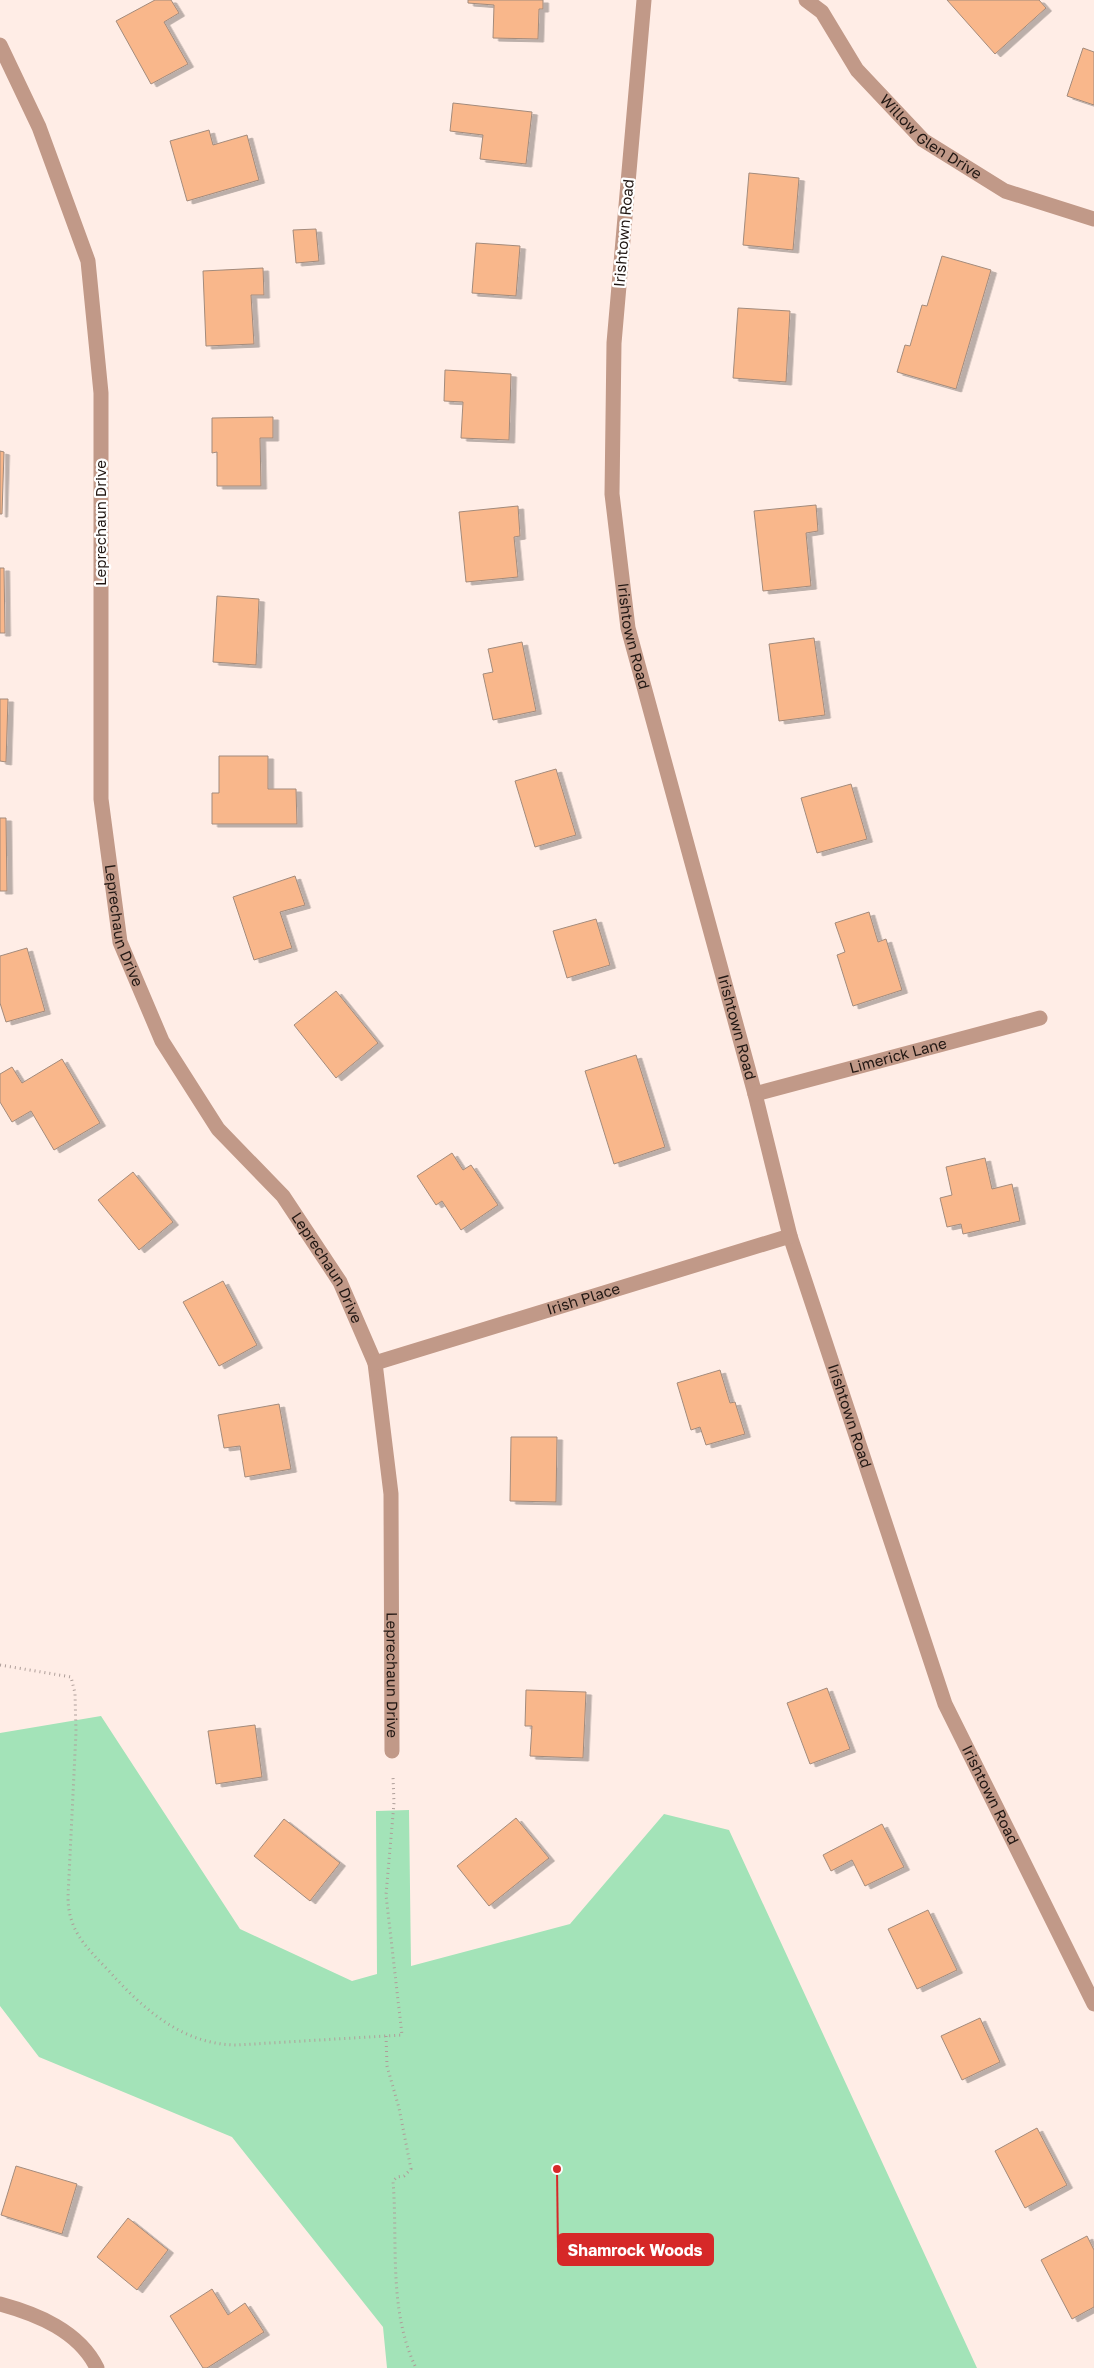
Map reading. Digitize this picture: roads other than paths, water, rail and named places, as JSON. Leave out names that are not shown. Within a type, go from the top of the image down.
[{"type":"street","name":"Irishtown Road","points":[[644,0],[614,343],[612,494],[628,628],[755,1094],[790,1236],[945,1704],[1094,2004]]},
{"type":"street","name":"Willow Glen Drive","points":[[806,0],[822,12],[857,70],[923,140],[1005,191],[1094,219]]},
{"type":"street","name":"Leprechaun Drive","points":[[0,45],[39,127],[88,261],[100,393],[100,799],[120,942],[162,1041],[218,1129],[283,1196],[340,1282],[375,1363],[391,1494],[392,1751]]},
{"type":"street","name":"Limerick Lane","points":[[755,1094],[1040,1018]]},
{"type":"street","name":"Irish Place","points":[[375,1363],[790,1236]]},
{"type":"street","points":[[0,2304],[27,2312],[53,2324],[75,2340],[93,2360],[97,2368]]},
{"type":"place","name":"Shamrock Woods","points":[[557,2169]]}]
